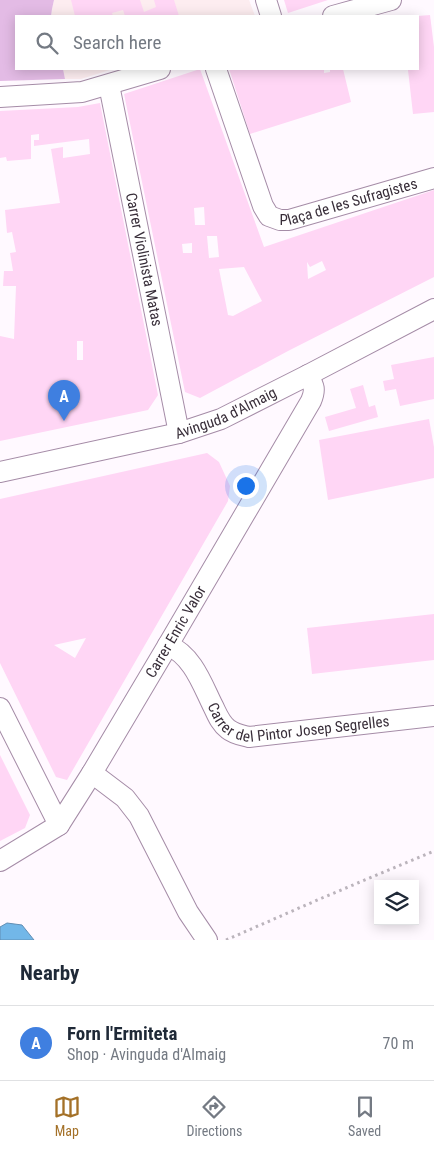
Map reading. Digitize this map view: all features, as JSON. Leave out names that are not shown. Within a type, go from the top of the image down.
[{"type":"street","points":[[266,0],[271,15]]},
{"type":"street","points":[[337,15],[391,0]]},
{"type":"street","points":[[0,97],[82,92],[157,70]]},
{"type":"street","name":"Plaça de les Sufragistes","points":[[216,70],[263,206],[269,216],[274,219],[289,220],[434,178]]},
{"type":"street","name":"Carrer Violinista Matas","points":[[109,85],[179,433]]},
{"type":"street","name":"Avinguda d'Almaig","points":[[0,472],[179,433],[221,419],[434,309]]},
{"type":"street","name":"Carrer Enric Valor","points":[[0,861],[59,825],[92,773],[311,402],[314,387],[308,375]]},
{"type":"street","name":"Carrer del Pintor Josep Segrelles","points":[[168,645],[176,649],[190,663],[220,720],[236,734],[249,737],[434,716]]},
{"type":"street","points":[[0,708],[59,825]]},
{"type":"street","points":[[92,773],[125,798],[139,816],[188,912],[207,940]]},
{"type":"path","points":[[226,940],[434,851]]},
{"type":"shaded area","points":[[0,0],[54,0],[51,15],[15,15],[15,70],[63,70],[65,79],[0,81]]},
{"type":"shaded area","points":[[54,0],[249,0],[255,15],[51,15]]},
{"type":"shaded area","points":[[63,70],[110,70],[81,79],[65,79]]},
{"type":"water","points":[[7,923],[22,925],[34,940],[0,940],[0,927]]},
{"type":"building","points":[[71,0],[140,0],[144,12],[156,7],[154,0],[174,0],[179,15],[125,15],[123,10],[112,13],[113,15],[75,15]]},
{"type":"building","points":[[284,0],[328,0],[288,13]]},
{"type":"building","points":[[430,15],[434,47],[434,112],[413,114],[408,70],[419,70],[419,16]]},
{"type":"building","points":[[200,70],[264,247],[434,190],[434,277],[200,398],[185,392],[124,94]],"holes":[[[204,207],[205,225],[195,225],[194,208]],[[207,236],[217,236],[219,257],[209,258]],[[192,243],[192,253],[183,253],[182,244]],[[322,261],[326,270],[308,279],[307,262],[310,267]],[[244,267],[262,301],[233,316],[228,315],[219,269]]]},
{"type":"building","points":[[229,70],[324,70],[324,73],[330,72],[330,70],[343,70],[351,102],[250,134]]},
{"type":"building","points":[[100,103],[158,395],[148,410],[0,441],[0,336],[14,339],[16,286],[3,286],[4,271],[13,271],[10,253],[16,252],[12,232],[7,233],[5,210],[60,203],[51,149],[63,147],[63,158],[90,154],[89,139],[34,146],[34,140],[39,140],[39,134],[31,135],[31,159],[7,161],[6,157],[0,158],[0,111],[78,107]],"holes":[[[77,341],[83,341],[83,360],[77,360]]]},
{"type":"building","points":[[434,357],[434,399],[400,406],[396,389],[385,391],[383,381],[394,379],[391,365]]},
{"type":"building","points":[[363,385],[369,407],[375,405],[378,417],[329,431],[325,417],[356,408],[350,389]]},
{"type":"building","points":[[429,419],[434,447],[434,478],[328,500],[319,440]]},
{"type":"building","points":[[207,453],[219,462],[230,486],[228,501],[67,780],[56,777],[0,663],[0,499]],"holes":[[[86,638],[75,658],[54,645]]]},
{"type":"building","points":[[434,614],[434,660],[312,674],[307,628]]},
{"type":"building","points":[[0,755],[30,815],[25,828],[0,841]]},
{"type":"place","name":"Forn l'Ermiteta","points":[[64,421]]}]
